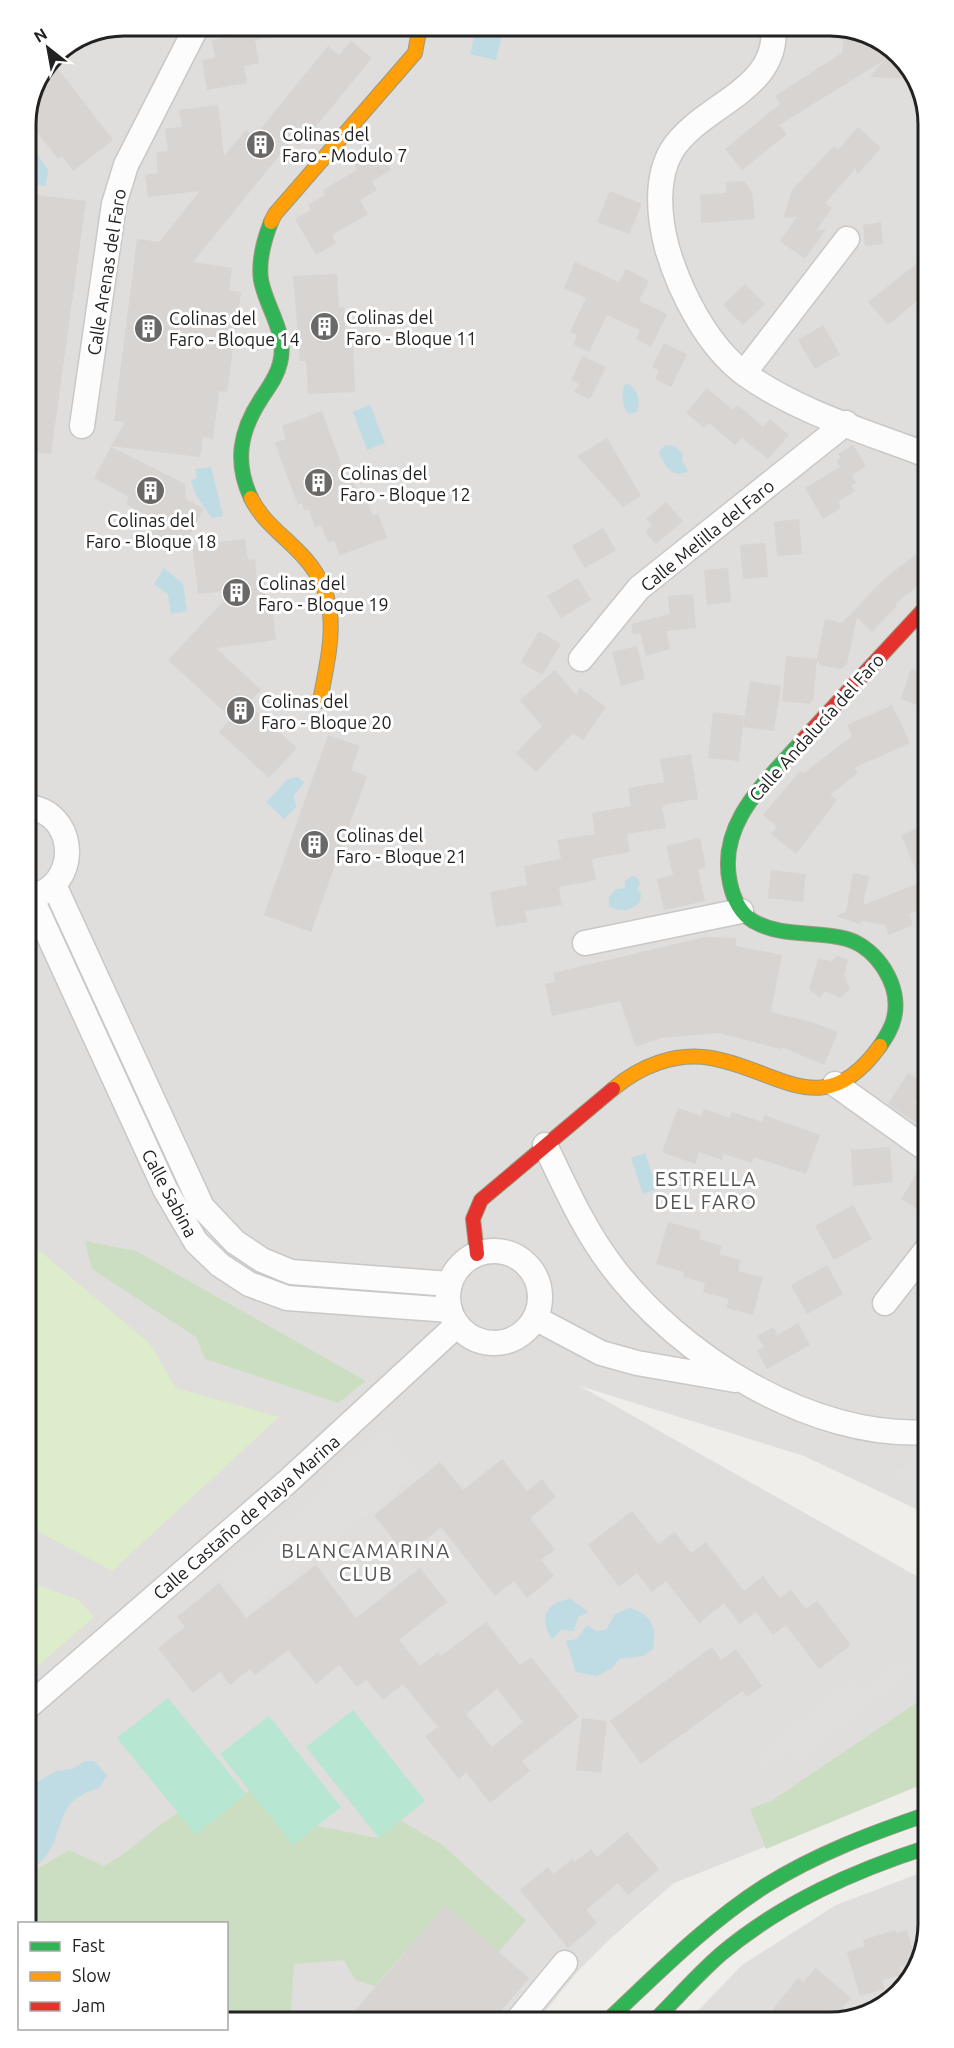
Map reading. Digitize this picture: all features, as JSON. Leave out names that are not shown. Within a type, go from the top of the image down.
[{"type":"main road","points":[[320,701],[333,627],[329,596],[304,557],[262,519],[251,502],[240,459],[241,436],[249,415],[278,372],[282,356],[281,338],[262,287],[261,252],[265,235],[275,214],[416,53],[419,36]]},
{"type":"main road","name":"Calle Andalucía del Faro","points":[[741,911],[731,889],[728,862],[732,836],[745,808],[816,723],[918,615]]},
{"type":"main road","points":[[477,1254],[473,1219],[481,1200],[633,1072],[657,1062],[682,1057],[711,1058],[799,1087],[817,1089],[852,1076],[868,1062],[882,1044],[893,1023],[896,1005],[886,970],[872,951],[855,940],[780,929],[755,922],[741,911]]},
{"type":"main road","points":[[616,2012],[703,1931],[744,1900],[789,1871],[863,1829],[918,1805]]},
{"type":"main road","points":[[789,1871],[870,1833],[918,1818]]},
{"type":"main road","points":[[663,2012],[721,1955],[798,1900],[883,1861],[918,1850]]},
{"type":"street","name":"Calle Arenas del Faro","points":[[82,426],[114,204],[126,165],[192,36]]},
{"type":"street","points":[[774,36],[771,58],[760,75],[686,134],[671,151],[663,172],[660,210],[662,230],[675,274],[716,344],[744,373],[791,401],[918,452]]},
{"type":"street","points":[[744,373],[847,239]]},
{"type":"street","name":"Calle Melilla del Faro","points":[[581,658],[639,588],[846,423]]},
{"type":"street","points":[[36,810],[46,813],[58,823],[66,837],[69,852],[66,868],[54,885],[36,894]]},
{"type":"street","name":"Calle Sabina","points":[[54,885],[202,1207],[217,1226],[262,1260],[291,1272],[450,1284]]},
{"type":"street","name":"Calle Sabina","points":[[36,910],[165,1189],[196,1242],[220,1265],[249,1284],[288,1298],[454,1318]]},
{"type":"street","points":[[585,944],[741,911]]},
{"type":"street","points":[[835,1084],[918,1143]]},
{"type":"street","points":[[545,1145],[586,1229],[612,1266],[646,1305],[740,1381]]},
{"type":"street","points":[[501,1252],[522,1261],[533,1273],[539,1288],[539,1304],[535,1318],[515,1338],[501,1343],[486,1343],[472,1338],[454,1318],[448,1290],[453,1275],[463,1262],[477,1254],[501,1252]]},
{"type":"street","points":[[885,1303],[918,1261]]},
{"type":"street","name":"Calle Castaño de Playa Marina","points":[[36,1700],[280,1488],[454,1318]]},
{"type":"street","points":[[535,1318],[601,1353],[637,1363],[740,1381],[834,1422],[885,1431],[918,1432]]},
{"type":"street","points":[[524,2012],[566,1963]]},
{"type":"shaded area","points":[[124,36],[836,36],[864,43],[883,54],[903,75],[913,96],[918,124],[918,1510],[804,1456],[580,1386],[918,1577],[918,1786],[674,1883],[611,1938],[578,1971],[545,2012],[228,2012],[228,1922],[36,1922],[36,118],[39,101],[50,78],[78,78],[78,49],[107,38]]},
{"type":"shaded area","points":[[385,1430],[419,1472],[247,1610],[219,1575],[332,1484],[327,1477]]},
{"type":"shaded area","points":[[918,1460],[918,1487],[890,1473]]},
{"type":"shaded area","points":[[903,1659],[912,1670],[798,1761],[789,1750],[765,1769],[755,1756],[854,1677],[865,1690]]},
{"type":"shaded area","points":[[918,1874],[918,1924],[913,1952],[903,1973],[883,1994],[858,2007],[830,2012],[697,2012],[742,1965],[836,1905]]},
{"type":"green space","points":[[85,1241],[136,1251],[366,1381],[338,1403],[205,1359],[196,1337],[92,1269]]},
{"type":"green space","points":[[36,1248],[150,1344],[176,1388],[279,1417],[112,1571],[36,1530]]},
{"type":"green space","points":[[36,1584],[79,1600],[94,1617],[36,1668]]},
{"type":"green space","points":[[168,1698],[246,1794],[196,1835],[117,1738]]},
{"type":"green space","points":[[918,1702],[918,1786],[766,1849],[750,1809],[773,1800]]},
{"type":"green space","points":[[353,1710],[425,1801],[379,1838],[306,1747]]},
{"type":"green space","points":[[269,1716],[341,1807],[293,1845],[220,1754]]},
{"type":"green space","points":[[250,1790],[293,1845],[317,1826],[378,1838],[401,1821],[441,1844],[526,1920],[499,1952],[445,1906],[375,1986],[355,1980],[344,1960],[294,1964],[291,2012],[228,2012],[228,1922],[36,1922],[36,1870],[69,1850],[104,1866],[124,1854],[178,1813],[196,1834]]},
{"type":"water","points":[[474,36],[502,36],[496,60],[470,54]]},
{"type":"water","points":[[36,153],[48,169],[46,186],[36,184]]},
{"type":"water","points":[[626,383],[636,391],[639,404],[637,412],[629,414],[623,399]]},
{"type":"water","points":[[370,405],[385,443],[367,450],[353,412]]},
{"type":"water","points":[[665,445],[674,446],[683,454],[682,460],[688,471],[678,474],[669,470],[659,452]]},
{"type":"water","points":[[211,467],[223,516],[212,518],[196,495],[191,480],[197,478],[195,469]]},
{"type":"water","points":[[164,568],[183,584],[187,611],[171,614],[168,594],[154,584]]},
{"type":"water","points":[[298,777],[304,783],[294,795],[296,807],[284,819],[266,802],[288,779]]},
{"type":"water","points":[[632,876],[640,883],[637,889],[641,894],[640,902],[625,910],[617,910],[609,906],[609,897],[616,889],[625,888],[625,881]]},
{"type":"water","points":[[645,1153],[657,1189],[643,1194],[631,1158]]},
{"type":"water","points":[[571,1599],[588,1612],[578,1617],[574,1631],[561,1630],[552,1639],[546,1624],[547,1612],[556,1603]]},
{"type":"water","points":[[630,1608],[643,1614],[651,1623],[654,1634],[653,1649],[643,1656],[619,1659],[612,1668],[597,1676],[576,1672],[566,1641],[577,1639],[587,1625],[596,1631],[606,1630],[615,1614]]},
{"type":"water","points":[[85,1761],[94,1761],[107,1775],[99,1788],[86,1793],[70,1804],[48,1853],[36,1866],[36,1783],[56,1771],[73,1769]]},
{"type":"building","points":[[236,36],[281,36],[255,40],[259,63],[244,66],[247,83],[207,90],[202,60],[215,58],[212,40]]},
{"type":"building","points":[[844,37],[864,43],[883,54],[905,79],[870,77],[883,61],[779,125],[787,134],[742,170],[725,149],[780,104],[775,96],[842,53]]},
{"type":"building","points":[[351,41],[372,58],[299,147],[291,141],[193,262],[232,268],[229,290],[241,292],[227,392],[219,391],[213,439],[203,437],[200,457],[111,446],[125,422],[114,421],[137,239],[159,242],[200,191],[148,197],[145,175],[158,173],[156,152],[168,151],[165,129],[182,127],[179,110],[218,105],[224,156],[246,130],[254,137],[328,46],[339,55]]},
{"type":"building","points":[[50,78],[65,78],[113,140],[73,171],[62,156],[58,159],[36,131],[39,101]]},
{"type":"building","points":[[858,127],[881,148],[857,175],[856,168],[825,203],[832,208],[816,231],[826,229],[805,259],[780,241],[797,217],[783,218],[792,190],[834,146],[838,150]]},
{"type":"building","points":[[379,150],[391,170],[372,181],[377,190],[360,200],[368,214],[332,235],[336,243],[316,255],[295,219],[311,210],[308,205],[325,195],[323,190],[357,170],[354,164]]},
{"type":"building","points":[[744,181],[752,192],[755,219],[701,223],[700,195],[726,193],[726,182]]},
{"type":"building","points":[[610,191],[642,204],[629,234],[597,222]]},
{"type":"building","points":[[36,195],[86,201],[51,454],[36,452]]},
{"type":"building","points":[[881,222],[883,244],[865,246],[863,225]]},
{"type":"building","points":[[575,262],[619,282],[626,269],[649,281],[639,301],[667,314],[651,347],[636,339],[640,330],[607,315],[589,352],[573,344],[577,335],[570,332],[586,298],[564,288]]},
{"type":"building","points":[[918,263],[918,300],[888,325],[868,302]]},
{"type":"building","name":"Colinas del Faro - Bloque 11","points":[[337,274],[339,308],[344,307],[346,338],[353,338],[355,392],[308,394],[306,361],[300,361],[293,276]]},
{"type":"building","points":[[745,284],[765,304],[743,325],[723,305]]},
{"type":"building","points":[[823,325],[840,354],[815,369],[798,340]]},
{"type":"building","points":[[664,343],[687,354],[671,387],[655,379],[659,371],[652,367]]},
{"type":"building","points":[[583,356],[606,367],[590,399],[574,392],[579,384],[571,380]]},
{"type":"building","points":[[707,388],[733,410],[738,405],[763,427],[770,419],[789,435],[768,459],[742,438],[735,445],[709,423],[704,428],[686,413]]},
{"type":"building","name":"Colinas del Faro - Bloque 12","points":[[322,411],[348,484],[354,482],[360,500],[366,498],[373,516],[378,514],[387,538],[340,555],[334,540],[328,543],[321,525],[315,527],[309,509],[304,511],[302,503],[298,505],[275,443],[286,439],[282,426]]},
{"type":"building","points":[[607,438],[641,496],[623,507],[577,456]]},
{"type":"building","points":[[853,445],[866,466],[852,475],[856,483],[851,486],[855,491],[838,502],[841,508],[823,519],[805,488],[840,467],[836,460],[841,458],[838,454]]},
{"type":"building","name":"Colinas del Faro - Bloque 18","points":[[111,447],[185,484],[186,499],[204,509],[182,549],[147,531],[154,519],[126,504],[129,497],[94,478]]},
{"type":"building","points":[[666,502],[683,521],[656,544],[645,532],[652,525],[646,519]]},
{"type":"building","points":[[799,519],[802,554],[777,556],[774,522]]},
{"type":"building","points":[[603,528],[616,550],[585,568],[572,546]]},
{"type":"building","points":[[245,539],[248,560],[255,559],[257,580],[264,579],[266,601],[271,600],[276,640],[216,648],[261,690],[248,703],[297,748],[269,778],[219,732],[231,718],[168,660],[234,590],[198,594],[192,545]]},
{"type":"building","points":[[765,543],[768,577],[743,579],[740,545]]},
{"type":"building","points":[[918,553],[918,586],[895,604],[897,606],[872,632],[857,617],[847,664],[841,669],[820,665],[817,659],[825,619],[842,623],[883,580]]},
{"type":"building","points":[[728,568],[731,602],[707,605],[704,570]]},
{"type":"building","points":[[578,578],[591,600],[561,618],[547,596]]},
{"type":"building","points":[[693,594],[696,628],[666,631],[670,649],[646,656],[640,633],[633,634],[631,624],[670,614],[668,596]]},
{"type":"building","points":[[539,631],[561,644],[542,675],[521,662]]},
{"type":"building","points":[[637,646],[645,679],[621,686],[612,652]]},
{"type":"building","points":[[786,656],[817,659],[813,700],[809,704],[782,701]]},
{"type":"building","points":[[911,669],[918,671],[918,705],[901,699]]},
{"type":"building","points":[[555,670],[576,695],[580,688],[606,707],[583,740],[573,733],[536,772],[516,753],[542,726],[520,700]]},
{"type":"building","points":[[750,681],[781,686],[774,731],[743,727]]},
{"type":"building","points":[[892,705],[910,743],[854,768],[858,773],[830,795],[837,800],[796,854],[771,834],[777,826],[763,815],[800,771],[804,773],[852,736],[847,725]]},
{"type":"building","points":[[713,712],[744,716],[739,761],[708,758]]},
{"type":"building","name":"Colinas del Faro - Bloque 21","points":[[328,735],[360,746],[351,770],[367,776],[311,932],[264,915]]},
{"type":"building","points":[[691,754],[698,799],[662,805],[666,828],[627,834],[630,852],[592,859],[596,880],[559,887],[562,905],[525,911],[527,922],[496,927],[490,892],[527,885],[524,866],[561,859],[557,840],[595,834],[592,813],[631,806],[628,788],[664,782],[660,759]]},
{"type":"building","points":[[918,828],[918,875],[901,835]]},
{"type":"building","points":[[700,838],[706,867],[698,870],[705,901],[664,910],[657,879],[673,875],[666,846]]},
{"type":"building","points":[[771,870],[806,874],[803,902],[768,898]]},
{"type":"building","points":[[853,873],[869,876],[863,905],[918,883],[918,910],[909,914],[913,925],[889,935],[885,925],[861,921],[860,924],[836,916],[846,912]]},
{"type":"building","points":[[705,937],[736,938],[736,946],[782,955],[771,1012],[811,1022],[838,1032],[824,1065],[782,1047],[781,1049],[718,1033],[661,1038],[636,1047],[620,1001],[552,1016],[545,984],[555,982],[553,973]]},
{"type":"building","points":[[837,956],[848,960],[844,975],[850,989],[840,998],[825,991],[820,998],[809,989],[818,959],[832,961]]},
{"type":"building","points":[[908,1073],[918,1079],[918,1098],[915,1103],[918,1105],[918,1124],[888,1104]]},
{"type":"building","points":[[678,1108],[701,1116],[704,1109],[730,1118],[732,1112],[762,1122],[764,1115],[820,1135],[806,1174],[754,1157],[752,1163],[724,1154],[722,1160],[699,1152],[695,1164],[662,1152]]},
{"type":"building","points":[[890,1147],[893,1182],[853,1186],[851,1150]]},
{"type":"building","points":[[918,1171],[918,1209],[901,1199]]},
{"type":"building","points":[[853,1205],[872,1239],[834,1260],[815,1226]]},
{"type":"building","points":[[668,1222],[701,1231],[699,1239],[722,1246],[719,1254],[741,1260],[738,1271],[763,1277],[753,1315],[726,1308],[729,1299],[703,1292],[705,1283],[683,1277],[684,1272],[656,1264]]},
{"type":"building","points":[[827,1265],[843,1294],[807,1314],[791,1285]]},
{"type":"building","points":[[798,1323],[810,1345],[767,1369],[757,1351],[764,1347],[757,1336],[773,1327],[778,1335]]},
{"type":"building","points":[[502,1459],[527,1491],[542,1479],[556,1497],[530,1518],[555,1550],[541,1560],[554,1576],[527,1598],[514,1581],[495,1596],[441,1527],[406,1556],[374,1515],[440,1462],[463,1490]]},
{"type":"building","points":[[632,1511],[658,1544],[675,1532],[691,1553],[706,1542],[744,1591],[763,1576],[780,1598],[791,1590],[806,1609],[817,1601],[851,1645],[819,1669],[786,1625],[773,1635],[756,1612],[740,1624],[724,1603],[699,1623],[666,1581],[652,1592],[637,1573],[619,1587],[588,1545]]},
{"type":"building","points":[[316,1565],[356,1618],[420,1568],[447,1602],[399,1640],[420,1666],[438,1652],[441,1656],[486,1622],[520,1665],[531,1657],[579,1717],[522,1761],[530,1771],[490,1803],[466,1772],[459,1779],[425,1736],[438,1727],[403,1684],[383,1700],[366,1680],[357,1687],[339,1665],[316,1684],[288,1650],[255,1675],[250,1669],[230,1685],[220,1672],[193,1693],[158,1648],[185,1627],[177,1617],[219,1583],[246,1618]],"holes":[[[497,1689],[523,1722],[492,1747],[466,1714]]]},
{"type":"building","points":[[712,1647],[721,1660],[736,1649],[762,1686],[747,1697],[742,1691],[641,1764],[610,1721]]},
{"type":"building","points":[[582,1718],[607,1721],[601,1773],[576,1770]]},
{"type":"building","points":[[627,1832],[659,1869],[628,1895],[618,1883],[586,1910],[597,1923],[568,1948],[520,1890],[548,1867],[554,1874],[572,1859],[575,1862],[591,1849],[597,1857]]},
{"type":"building","points":[[445,1906],[529,1978],[500,2012],[354,2012]]},
{"type":"building","points":[[895,1930],[896,1933],[907,1930],[913,1952],[908,1964],[899,1967],[901,1975],[882,1980],[885,1989],[860,1996],[847,1952],[865,1946],[863,1940]]},
{"type":"building","points":[[816,1968],[851,1998],[839,2011],[771,2012],[798,1978],[803,1982]]},
{"type":"traffic: fast","points":[[251,498],[242,472],[244,435],[254,411],[277,373],[282,352],[279,331],[260,273],[262,250],[271,222]]},
{"type":"traffic: fast","points":[[800,743],[759,789],[737,823],[728,862],[731,888],[741,909],[753,921],[776,930],[847,939],[858,944],[877,960],[891,981],[896,1006],[892,1025],[880,1046]]},
{"type":"traffic: fast","points":[[616,2012],[703,1932],[765,1886],[784,1874],[845,1845],[918,1818]]},
{"type":"traffic: fast","points":[[663,2012],[721,1954],[769,1919],[819,1890],[918,1850]]},
{"type":"traffic: slow","points":[[271,222],[275,214],[415,53],[418,36]]},
{"type":"traffic: slow","points":[[251,498],[265,519],[312,567],[328,602],[331,621],[330,639],[320,701]]},
{"type":"traffic: slow","points":[[613,1089],[646,1068],[684,1057],[711,1058],[800,1086],[820,1088],[839,1083],[859,1070],[880,1046]]},
{"type":"traffic: jam","points":[[800,743],[918,616]]},
{"type":"traffic: jam","points":[[477,1254],[473,1219],[481,1200],[613,1089]]},
{"type":"place","name":"Colinas del Faro - Modulo 7","points":[[261,144]]},
{"type":"place","name":"Colinas del Faro - Bloque 11","points":[[325,327]]},
{"type":"place","name":"Colinas del Faro - Bloque 14","points":[[148,328]]},
{"type":"place","name":"Colinas del Faro - Bloque 12","points":[[319,483]]},
{"type":"place","name":"Colinas del Faro - Bloque 18","points":[[151,491]]},
{"type":"place","name":"Colinas del Faro - Bloque 19","points":[[237,593]]},
{"type":"place","name":"Colinas del Faro - Bloque 20","points":[[240,711]]},
{"type":"place","name":"Colinas del Faro - Bloque 21","points":[[315,845]]},
{"type":"district","name":"ESTRELLA DEL FARO","points":[[706,1190]]},
{"type":"district","name":"BLANCAMARINA CLUB","points":[[366,1562]]}]
